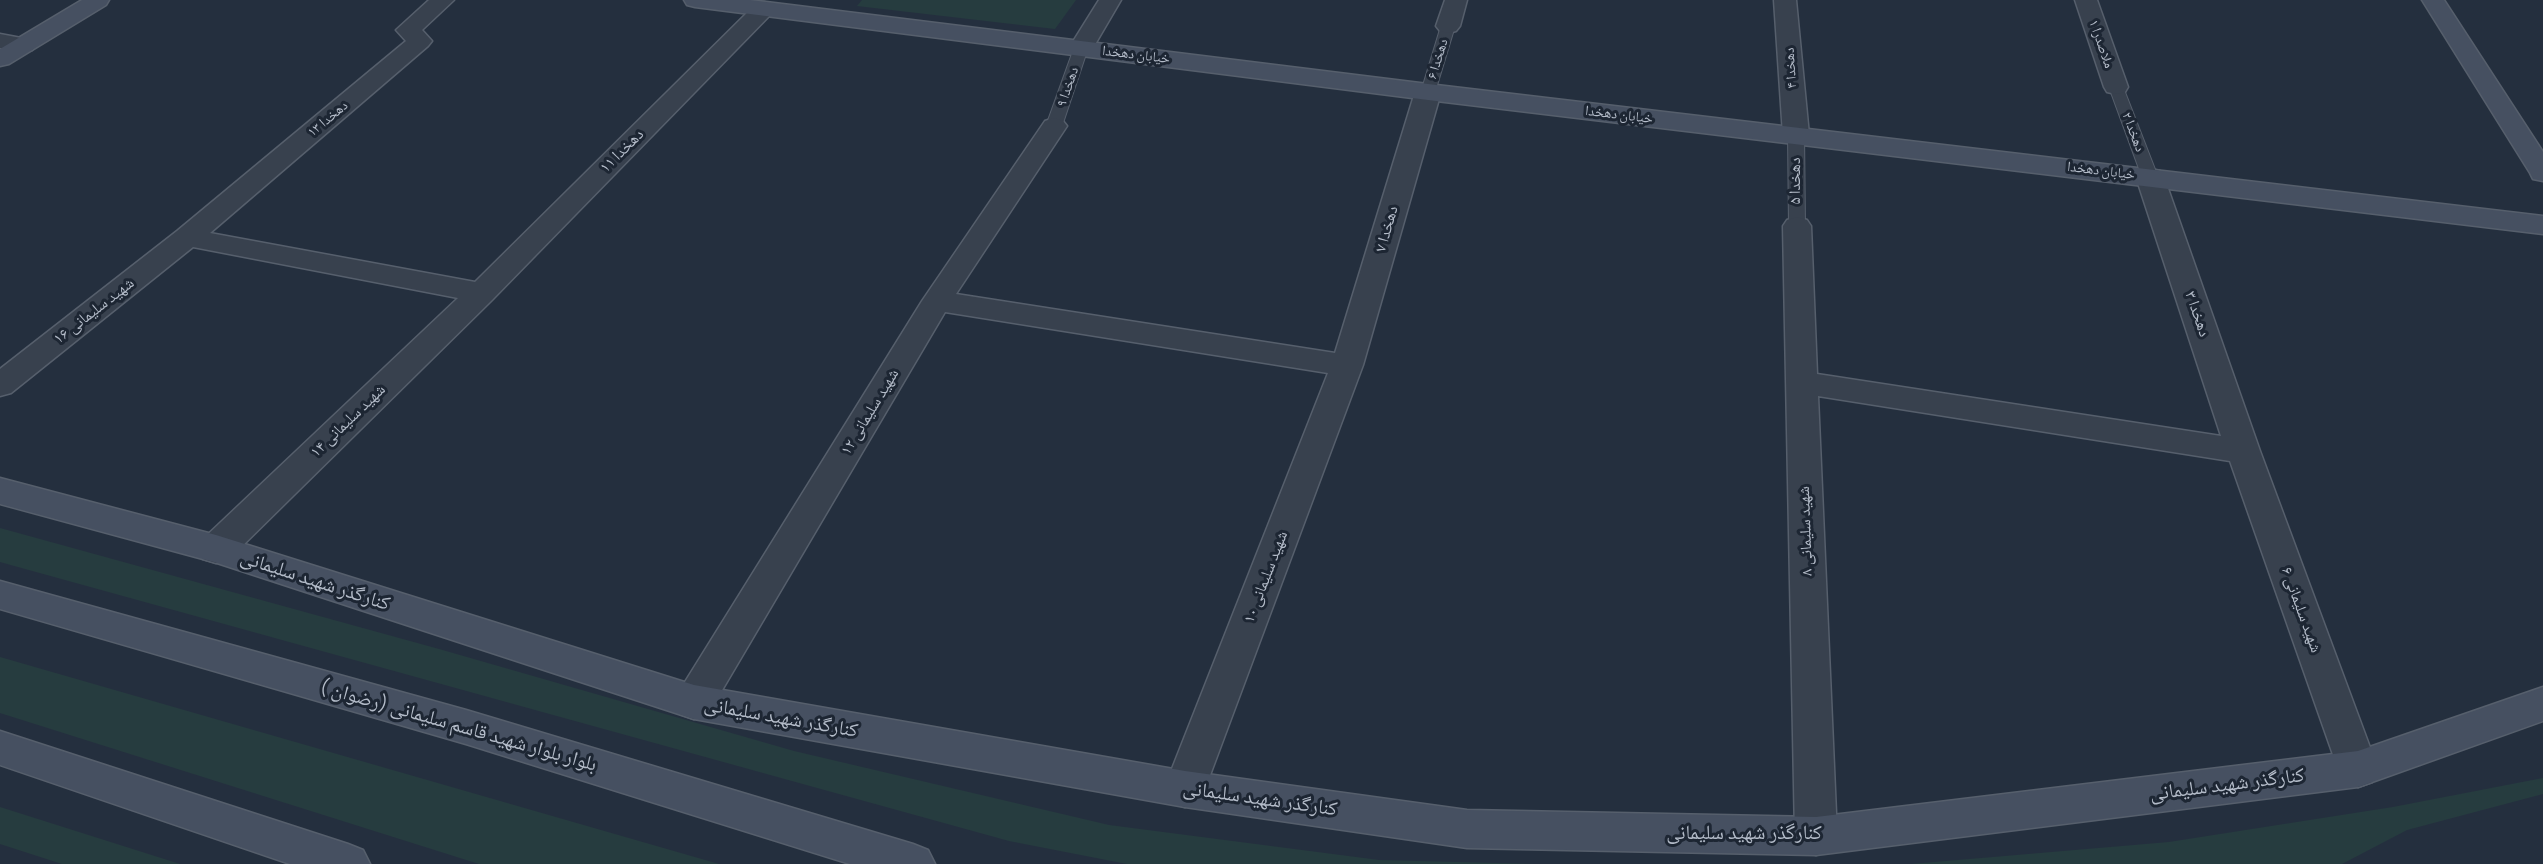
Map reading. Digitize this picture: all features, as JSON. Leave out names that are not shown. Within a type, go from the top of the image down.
[{"type":"street","points":[[0,59],[98,0]]},
{"type":"street","name":"دهخدا ۱۳","points":[[187,237],[420,41],[408,30],[443,0]]},
{"type":"street","name":"خیابان دهخدا","points":[[695,0],[1428,92],[2543,225]]},
{"type":"street","points":[[1082,48],[1110,0]]},
{"type":"street","points":[[1448,26],[1456,0]]},
{"type":"street","name":"دهخدا ۴","points":[[1785,0],[1796,135]]},
{"type":"street","name":"ملاصدرا ۱","points":[[2086,0],[2116,87]]},
{"type":"street","points":[[2433,0],[2543,173]]},
{"type":"street","name":"دهخدا ۱۱","points":[[481,293],[764,9]]},
{"type":"street","points":[[0,41],[24,45]]},
{"type":"street","name":"دهخدا ۷","points":[[1347,365],[1428,92]]},
{"type":"street","name":"شهید سلیمانی ۱۲","points":[[694,702],[937,302],[1054,126]]},
{"type":"street","name":"دهخدا ۳","points":[[2150,177],[2243,451]]},
{"type":"street","name":"شهید سلیمانی ۸","points":[[1797,226],[1816,836]]},
{"type":"street","points":[[187,237],[481,293]]},
{"type":"street","name":"شهید سلیمانی ۱۶","points":[[0,385],[187,237]]},
{"type":"street","name":"شهید سلیمانی ۱۴","points":[[216,549],[481,293]]},
{"type":"street","points":[[937,302],[1347,365]]},
{"type":"street","name":"شهید سلیمانی ۱۰","points":[[1185,789],[1347,365]]},
{"type":"street","points":[[1801,382],[2243,451]]},
{"type":"street","name":"شهید سلیمانی ۶","points":[[2243,451],[2358,769]]},
{"type":"street","name":"کنارگذر شهید سلیمانی","points":[[0,491],[216,549],[694,702],[1185,789],[1467,829],[1816,836],[2358,769],[2543,704]]},
{"type":"street","name":"بلوار بلوار شهید قاسم سلیمانی (رضوان )","points":[[0,595],[466,727],[913,864]]},
{"type":"street","points":[[0,748],[348,864]]},
{"type":"lane","name":"دهخدا ۶","points":[[1428,92],[1448,26]]},
{"type":"lane","name":"دهخدا ۹","points":[[1054,126],[1082,48]]},
{"type":"lane","name":"دهخدا ۲","points":[[2116,87],[2150,177]]},
{"type":"lane","name":"دهخدا ۵","points":[[1796,135],[1797,226]]},
{"type":"green space","points":[[862,0],[1076,0],[1055,29],[857,6]]},
{"type":"green space","points":[[0,528],[439,649],[794,751],[1109,825],[1379,860],[1536,864],[1127,864],[1009,841],[0,562]]},
{"type":"green space","points":[[0,657],[719,864],[479,864],[0,713]]},
{"type":"green space","points":[[2543,778],[2543,794],[2407,830],[2342,864],[1911,864],[2169,842],[2393,807]]},
{"type":"green space","points":[[0,807],[180,864],[62,864],[0,844]]}]
